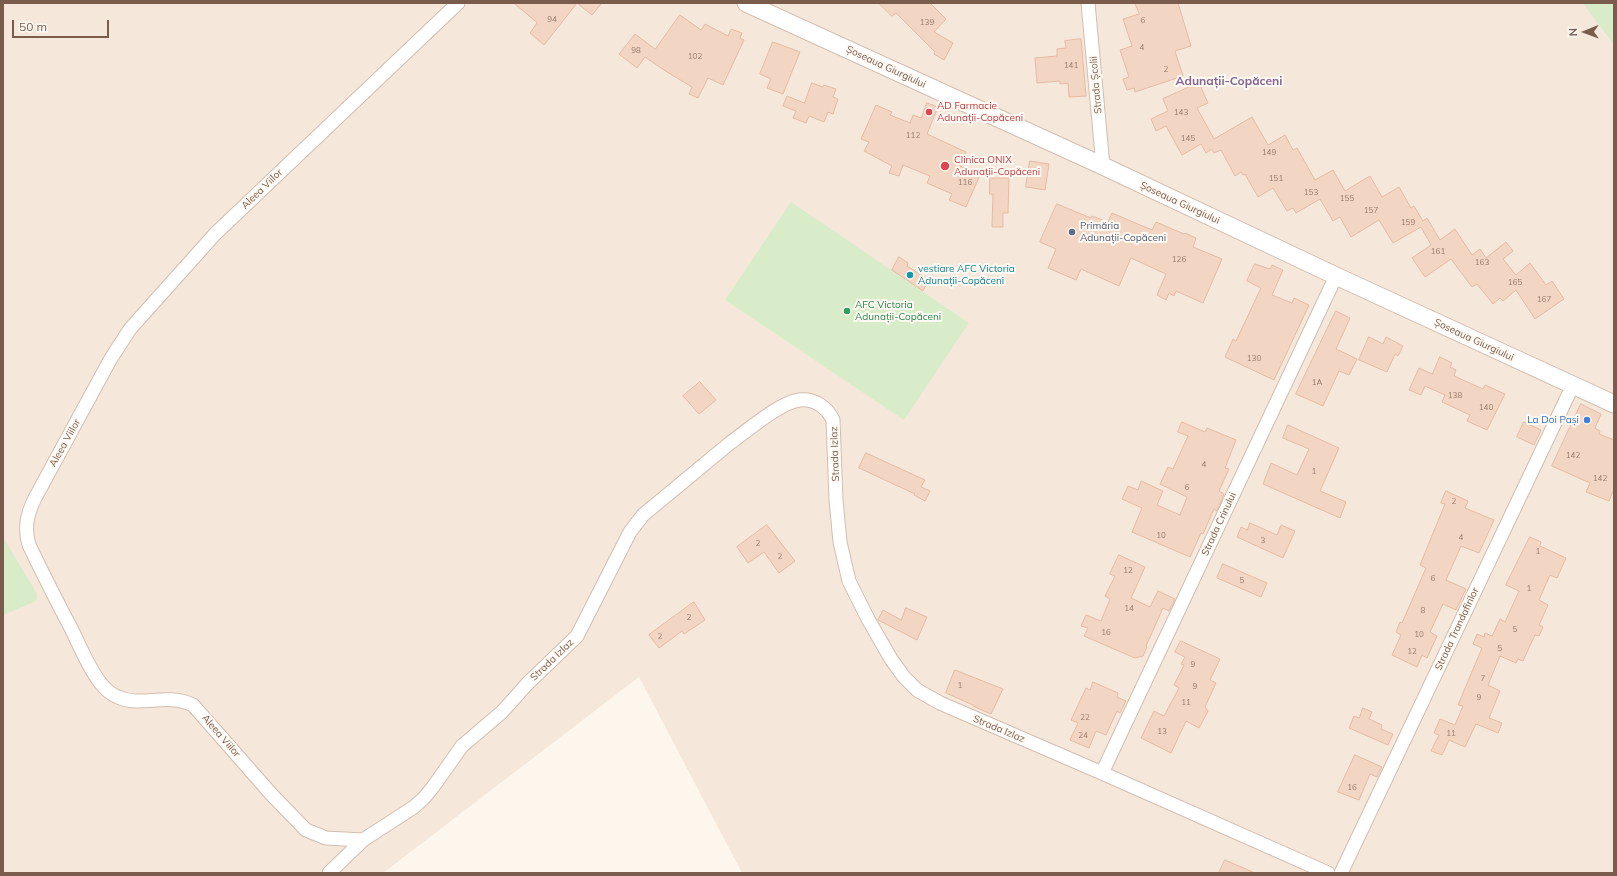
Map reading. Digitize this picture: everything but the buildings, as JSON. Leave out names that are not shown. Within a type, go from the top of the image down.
[{"type":"street","name":"Aleea Viilor","points":[[363,840],[326,838],[306,830],[272,795],[193,705],[185,701],[170,699],[135,701],[125,700],[116,697],[107,690],[99,681],[86,658],[29,545],[26,538],[26,524],[30,508],[35,498],[110,360],[130,329],[215,234],[458,3]]},
{"type":"street","name":"Șoseaua Giurgiului","points":[[746,3],[1103,166],[1336,276],[1614,404]]},
{"type":"street","name":"Strada Școlii","points":[[1088,3],[1103,166]]},
{"type":"street","name":"Strada Crinului","points":[[1102,772],[1336,276]]},
{"type":"street","name":"Strada Trandafirilor","points":[[1341,873],[1573,385]]},
{"type":"street","name":"Strada Izlaz","points":[[329,873],[363,840],[414,807],[424,798],[462,746],[502,712],[527,684],[576,636],[630,532],[643,515],[759,421],[791,402],[800,400],[809,400],[819,404],[826,410],[833,420],[836,500],[840,542],[849,581],[868,619],[891,659],[904,677],[917,690],[940,704],[1102,772],[1328,873]]},
{"type":"shaded area","name":"Adunații-Copăceni","points":[[3,3],[1614,3],[1614,873],[742,873],[639,677],[383,873],[3,873]]},
{"type":"green space","points":[[1583,3],[1614,3],[1614,45]]},
{"type":"green space","name":"AFC Victoria Adunații-Copăceni","points":[[791,202],[969,323],[904,420],[725,300]]},
{"type":"green space","points":[[3,537],[37,594],[36,601],[3,615]]},
{"type":"place","name":"AD Farmacie Adunații-Copăceni","points":[[929,112]]},
{"type":"place","name":"Clinica ONIX Adunații-Copăceni","points":[[945,166]]},
{"type":"place","name":"Primăria Adunații-Copăceni","points":[[1072,232]]},
{"type":"place","name":"vestiare AFC Victoria Adunații-Copăceni","points":[[910,275]]},
{"type":"place","name":"AFC Victoria Adunații-Copăceni","points":[[847,311]]},
{"type":"place","name":"La Doi Pași","points":[[1587,420]]},
{"type":"district","name":"Adunații-Copăceni","points":[[1229,81]]}]
